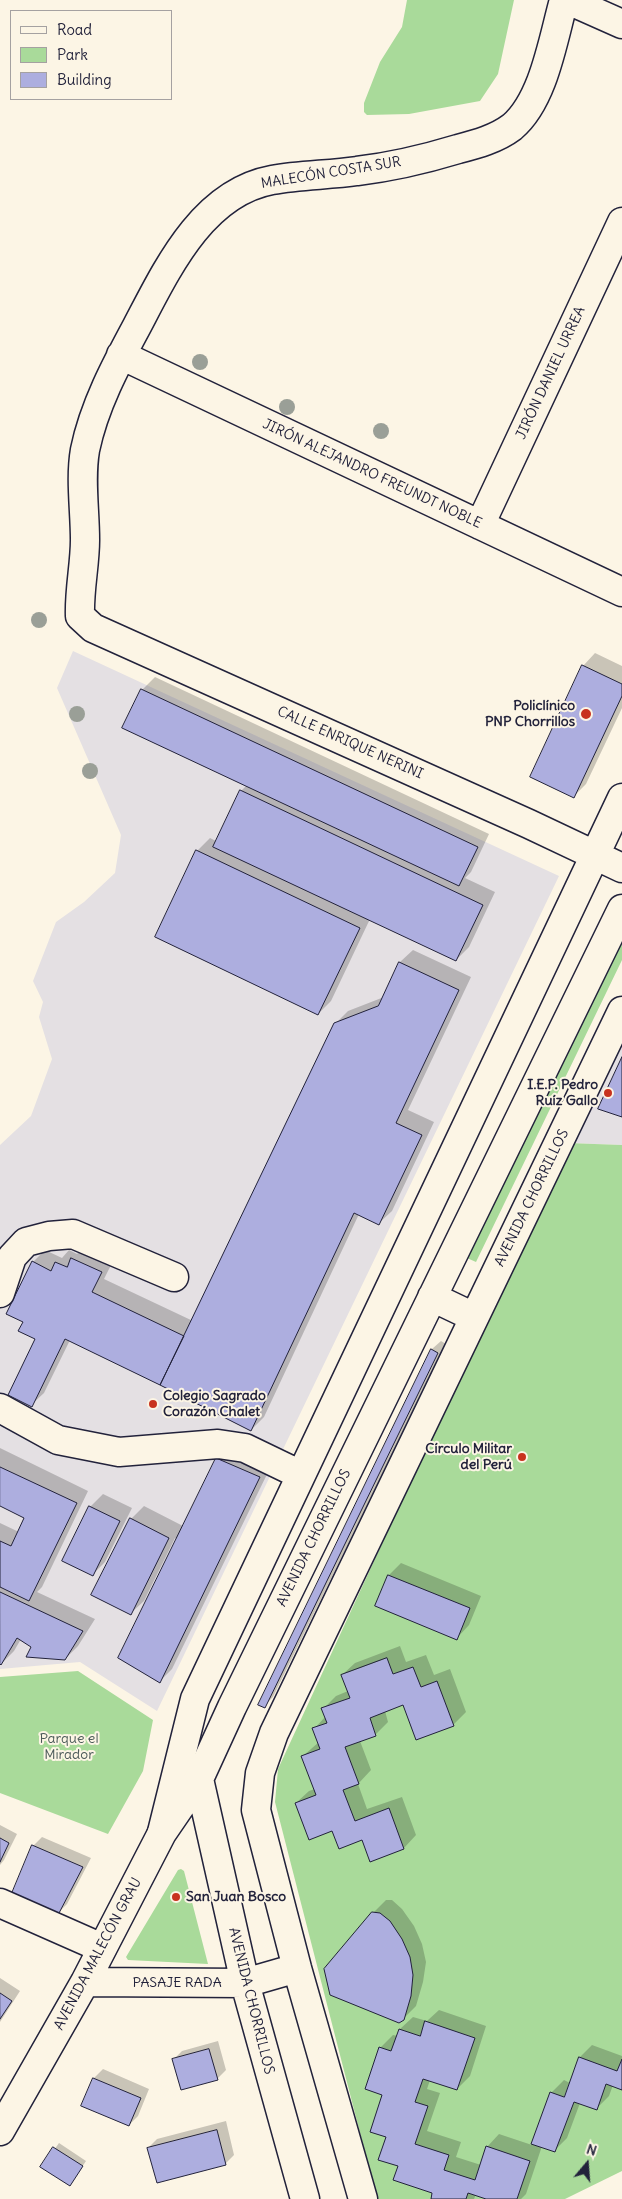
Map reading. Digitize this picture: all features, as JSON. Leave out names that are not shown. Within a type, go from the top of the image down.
[{"type":"street","name":"MALECÓN COSTA SUR","points":[[80,616],[79,597],[85,541],[83,472],[85,451],[94,417],[121,355],[164,274],[183,245],[225,201],[246,188],[270,180],[360,171],[437,155],[483,142],[511,128],[532,104],[544,72],[564,0]]},
{"type":"street","points":[[568,0],[622,24]]},
{"type":"street","name":"JIRÓN DANIEL URREA","points":[[480,525],[622,222]]},
{"type":"street","name":"JIRÓN ALEJANDRO FREUNDT NOBLE","points":[[121,355],[622,592]]},
{"type":"street","name":"CALLE ENRIQUE NERINI","points":[[80,616],[93,628],[622,868]]},
{"type":"street","points":[[162,1833],[195,1698],[622,798]]},
{"type":"street","name":"AVENIDA CHORRILLOS","points":[[305,2199],[244,1983],[199,1779],[232,1707],[622,909]]},
{"type":"street","name":"AVENIDA CHORRILLOS","points":[[363,2199],[297,1968],[256,1810],[260,1773],[274,1733],[622,1011]]},
{"type":"street","points":[[0,1293],[12,1257],[26,1242],[49,1236],[73,1234],[174,1277]]},
{"type":"street","points":[[432,1298],[474,1317]]},
{"type":"street","points":[[0,1408],[58,1440],[119,1452],[218,1444],[245,1448],[301,1475]]},
{"type":"street","name":"AVENIDA MALECÓN GRAU","points":[[0,2131],[84,1982],[162,1833],[199,1779]]},
{"type":"street","points":[[0,1903],[102,1948]]},
{"type":"street","name":"PASAJE RADA","points":[[84,1982],[244,1983],[297,1968]]},
{"type":"shaded area","name":"Colegio Sagrado Corazón Chalet","points":[[73,651],[559,876],[157,1711],[80,1662],[0,1669],[0,1145],[31,1116],[52,1059],[39,1017],[43,1002],[33,981],[56,922],[84,902],[115,873],[121,835],[57,688]]},
{"type":"shaded area","name":"I.E.P. Pedro Ruíz Gallo","points":[[622,1044],[622,1145],[567,1143]]},
{"type":"green space","points":[[407,0],[514,0],[498,74],[480,101],[409,114],[367,115],[364,112],[364,103],[380,62],[402,27]]},
{"type":"green space","points":[[622,939],[622,960],[476,1262],[467,1258]]},
{"type":"green space","name":"Círculo Militar del Perú","points":[[567,1143],[622,1145],[622,2171],[565,2199],[377,2199],[275,1802],[278,1769]]},
{"type":"green space","name":"Parque el Mirador","points":[[78,1671],[153,1720],[143,1771],[108,1834],[0,1793],[0,1677]]},
{"type":"green space","points":[[178,1870],[184,1871],[208,1964],[128,1960],[126,1957]]},
{"type":"building","name":"Policlínico PNP Chorrillos","points":[[582,665],[622,684],[622,696],[574,798],[530,777]]},
{"type":"building","points":[[141,689],[478,847],[459,886],[122,728]]},
{"type":"building","points":[[240,790],[483,905],[456,961],[213,847]]},
{"type":"building","points":[[196,850],[360,928],[318,1015],[155,937]]},
{"type":"building","points":[[399,962],[459,990],[396,1123],[422,1135],[379,1225],[354,1213],[251,1431],[160,1385],[334,1023],[378,1006]]},
{"type":"building","points":[[622,1057],[622,1117],[598,1109]]},
{"type":"building","points":[[71,1258],[102,1272],[92,1292],[184,1336],[160,1385],[65,1339],[32,1407],[8,1395],[35,1339],[18,1331],[23,1322],[6,1314],[32,1261],[51,1271],[55,1262],[67,1267]]},
{"type":"building","points":[[431,1349],[438,1353],[265,1708],[258,1705]]},
{"type":"building","points":[[216,1458],[260,1477],[160,1683],[118,1658]]},
{"type":"building","points":[[0,1467],[77,1503],[29,1601],[0,1587],[0,1541],[11,1546],[24,1518],[0,1506]]},
{"type":"building","points":[[89,1506],[120,1521],[93,1576],[62,1561]]},
{"type":"building","points":[[130,1518],[169,1538],[131,1615],[91,1595]]},
{"type":"building","points":[[388,1575],[470,1608],[457,1640],[375,1606]]},
{"type":"building","points":[[0,1592],[83,1631],[65,1660],[26,1657],[31,1647],[17,1638],[0,1664]]},
{"type":"building","points":[[387,1658],[393,1674],[413,1667],[421,1687],[437,1681],[454,1726],[416,1740],[403,1705],[370,1718],[376,1736],[345,1747],[359,1784],[343,1790],[355,1821],[389,1808],[404,1849],[370,1862],[362,1840],[339,1849],[332,1831],[309,1840],[295,1803],[316,1795],[301,1756],[320,1749],[312,1728],[327,1723],[321,1708],[350,1698],[341,1675]]},
{"type":"building","points":[[0,1838],[9,1843],[0,1862]]},
{"type":"building","points":[[32,1845],[83,1867],[58,1915],[10,1898]]},
{"type":"building","points":[[372,1912],[380,1913],[390,1921],[402,1939],[410,1957],[413,1975],[411,1996],[404,2020],[399,2023],[330,1995],[324,1969]]},
{"type":"building","points":[[0,1993],[12,2001],[0,2019]]},
{"type":"building","points":[[425,2021],[475,2038],[457,2090],[423,2079],[415,2102],[428,2106],[415,2144],[449,2155],[444,2170],[475,2180],[486,2146],[530,2161],[517,2199],[486,2199],[468,2193],[466,2199],[431,2199],[432,2193],[393,2180],[398,2166],[378,2160],[386,2137],[370,2132],[382,2095],[365,2089],[379,2047],[391,2051],[399,2029],[420,2036]]},
{"type":"building","points":[[209,2049],[218,2080],[181,2090],[172,2059]]},
{"type":"building","points":[[579,2057],[617,2071],[622,2059],[622,2090],[606,2084],[597,2110],[574,2102],[555,2152],[531,2144],[550,2092],[564,2097]]},
{"type":"building","points":[[93,2078],[141,2098],[129,2126],[81,2106]]},
{"type":"building","points":[[217,2130],[226,2165],[157,2183],[147,2148]]},
{"type":"building","points":[[53,2147],[83,2166],[70,2186],[40,2167]]},
{"type":"place","name":"Policlínico PNP Chorrillos","points":[[586,714]]},
{"type":"place","name":"I.E.P. Pedro Ruíz Gallo","points":[[608,1093]]},
{"type":"place","name":"Colegio Sagrado Corazón Chalet","points":[[153,1404]]},
{"type":"place","name":"Círculo Militar del Perú","points":[[522,1457]]},
{"type":"place","name":"San Juan Bosco","points":[[176,1897]]}]
